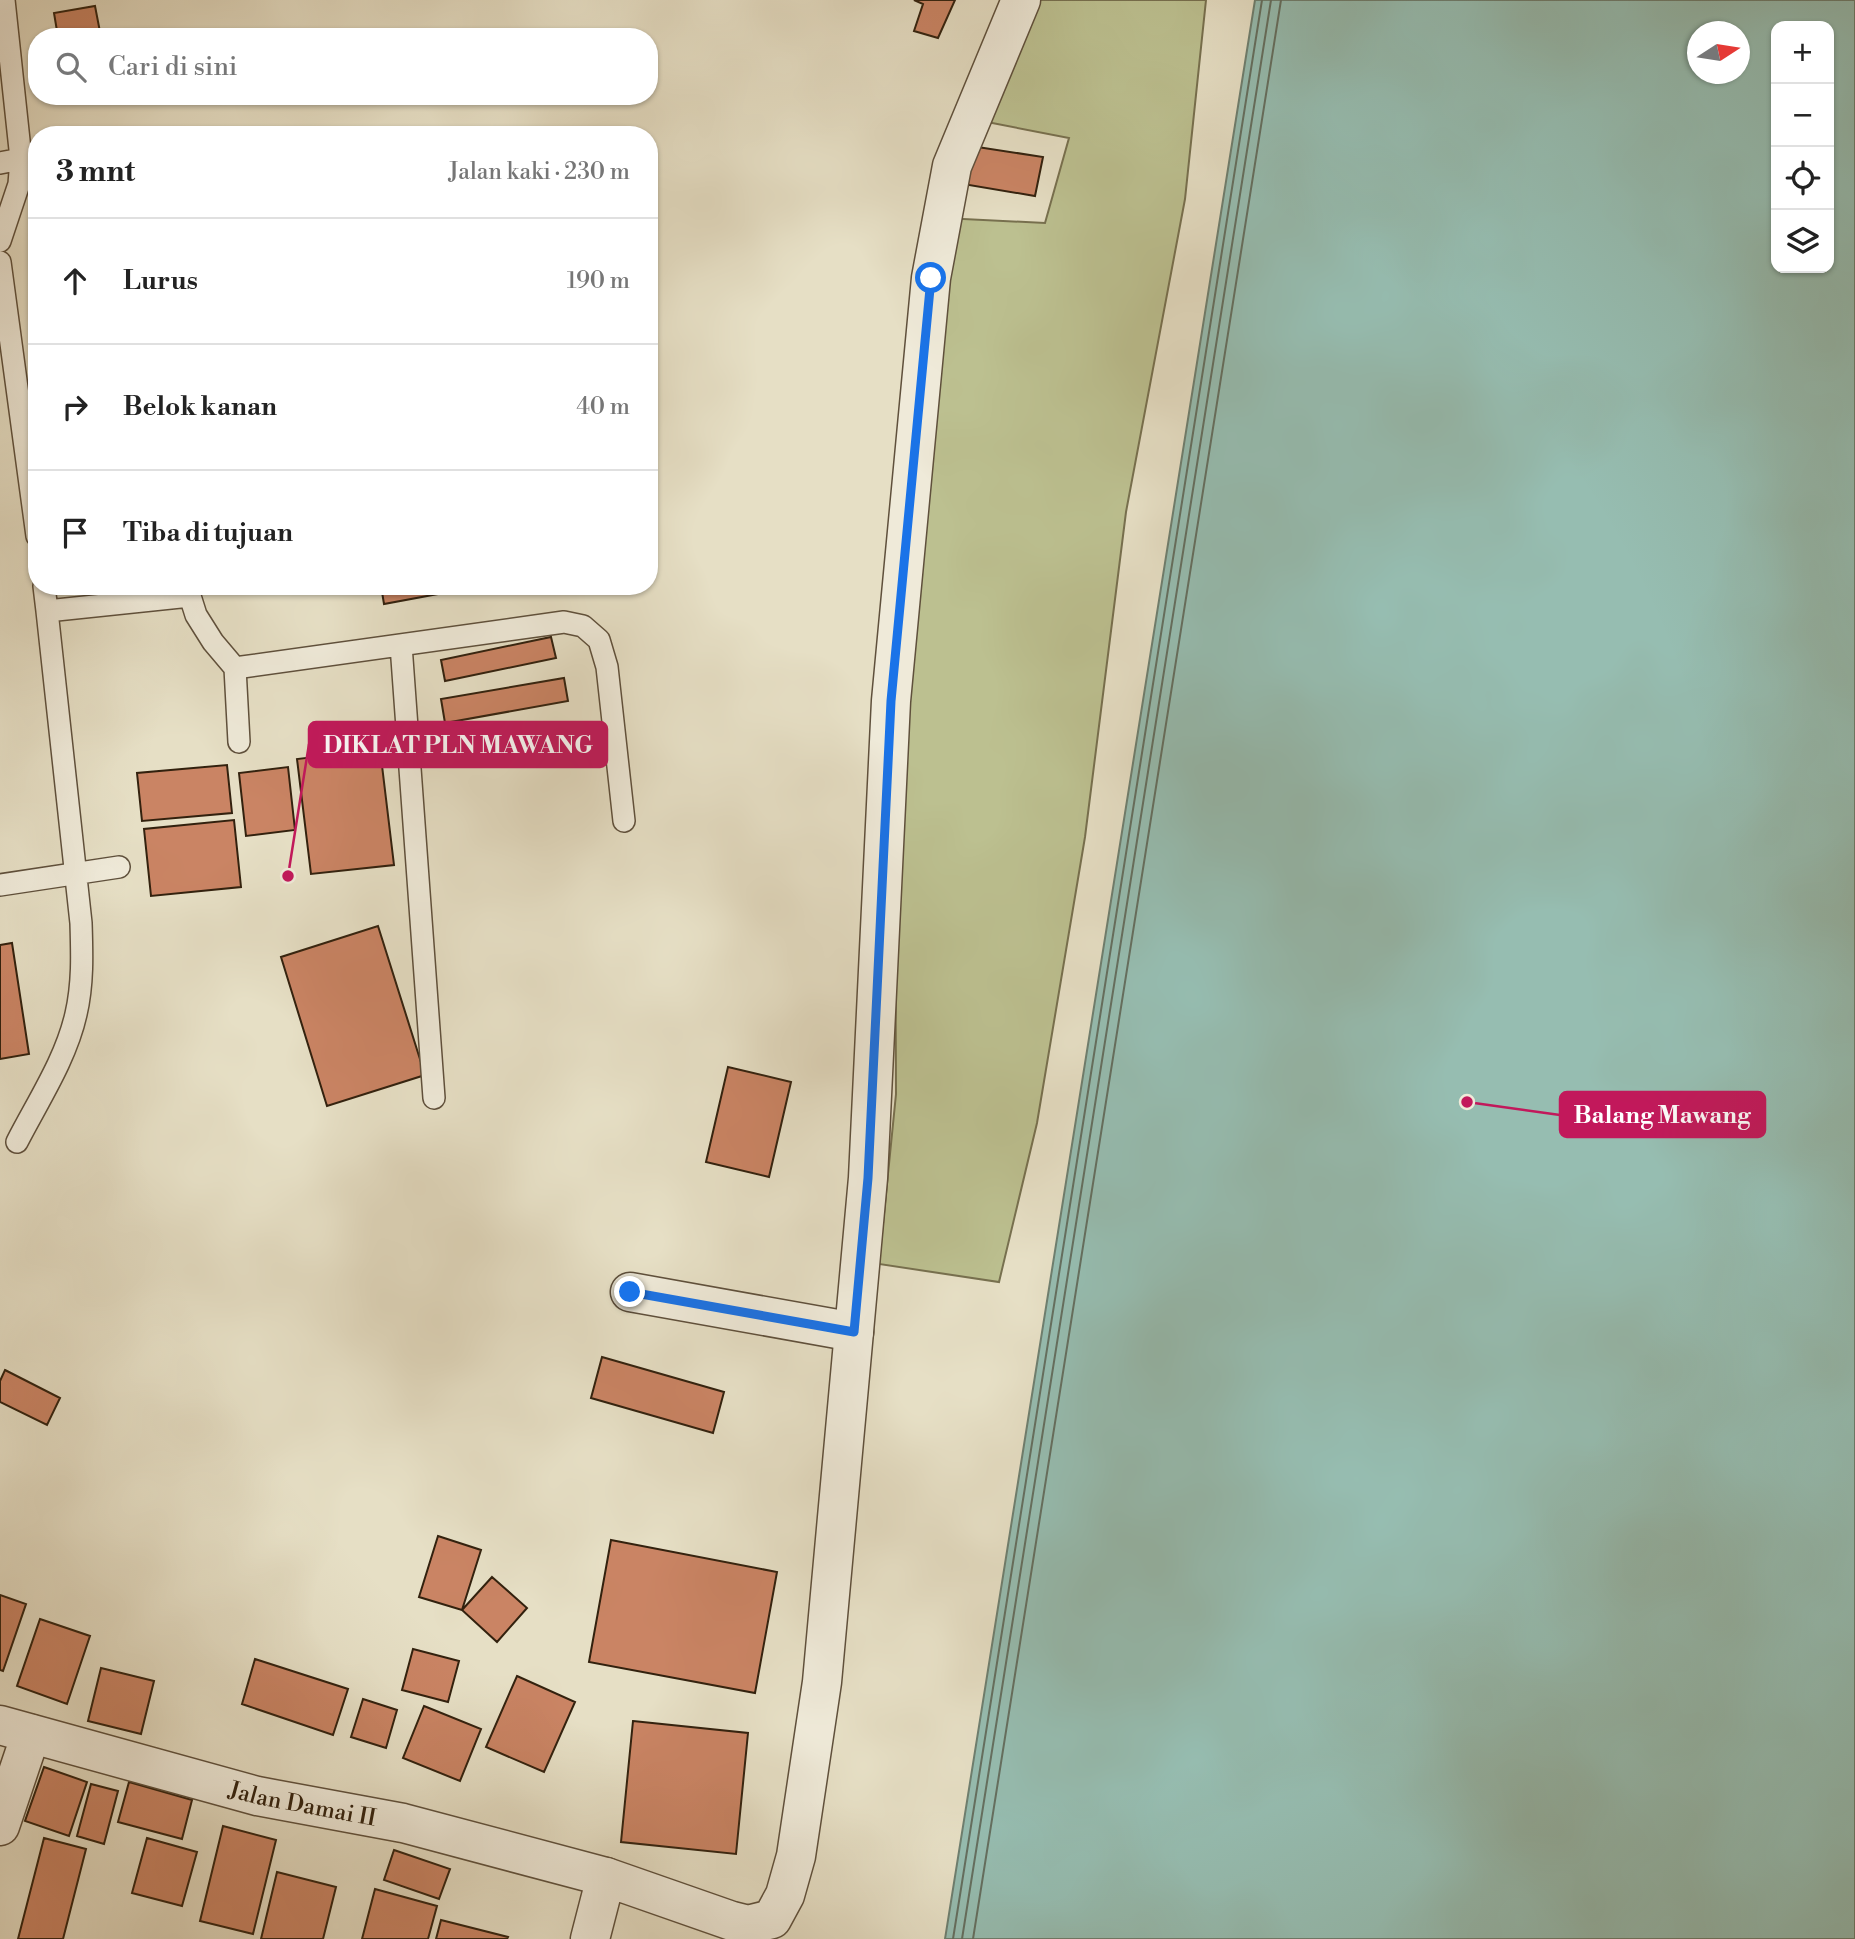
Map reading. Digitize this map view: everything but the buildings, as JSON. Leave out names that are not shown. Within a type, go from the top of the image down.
[{"type":"street","name":"Jalan Damai II","points":[[16,1730],[257,1796],[403,1824],[606,1877],[748,1925],[772,1919],[785,1895],[796,1856],[822,1682],[868,1178],[891,701],[931,278],[952,166],[1021,0]]},
{"type":"street","points":[[630,1292],[854,1332]]},
{"type":"street","points":[[0,1826],[16,1730]]},
{"type":"street","points":[[596,1934],[606,1877]]},
{"type":"lane","points":[[0,241],[19,184],[21,159],[4,0]]},
{"type":"lane","points":[[0,163],[21,159]]},
{"type":"lane","points":[[0,262],[28,469]]},
{"type":"lane","points":[[17,1142],[62,1054],[75,1016],[82,972],[81,923],[45,595]]},
{"type":"lane","points":[[47,611],[161,595]]},
{"type":"lane","points":[[191,595],[196,615],[235,667],[239,742]]},
{"type":"lane","points":[[235,667],[564,622],[583,626],[598,640],[607,667],[624,821]]},
{"type":"lane","points":[[401,645],[434,1098]]},
{"type":"lane","points":[[0,885],[119,867]]},
{"type":"green space","points":[[1032,0],[1206,0],[1185,199],[1126,512],[1085,837],[1037,1123],[999,1282],[879,1264],[896,1094],[895,841],[944,218],[1045,223],[1069,138],[987,122]]},
{"type":"water","points":[[1255,0],[1855,0],[1855,1939],[945,1939]]},
{"type":"place","name":"DIKLAT PLN MAWANG","points":[[288,876]]},
{"type":"place","name":"Balang Mawang","points":[[1467,1102]]},
{"type":"route","points":[[630,1292],[854,1332],[868,1178],[891,701],[931,278]]}]
